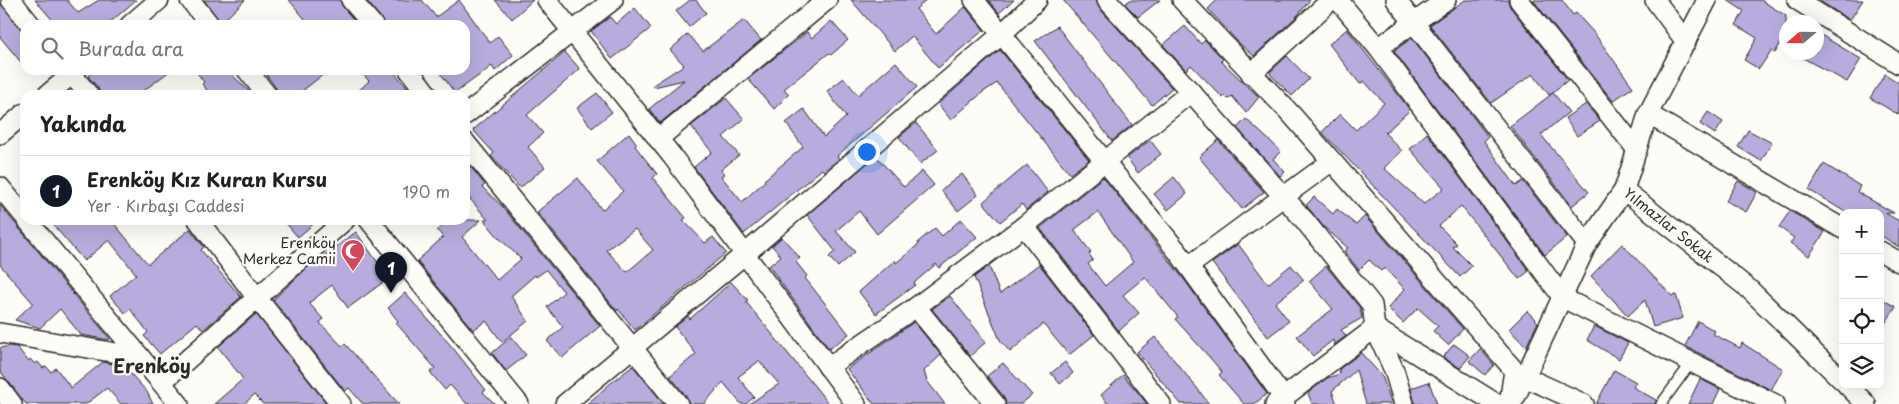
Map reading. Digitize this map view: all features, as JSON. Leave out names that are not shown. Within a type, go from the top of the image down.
[{"type":"street","points":[[11,0],[28,20]]},
{"type":"street","points":[[136,20],[160,0]]},
{"type":"street","points":[[190,0],[206,20]]},
{"type":"street","points":[[351,0],[369,20]]},
{"type":"street","points":[[547,0],[658,139],[856,404]]},
{"type":"street","points":[[470,111],[613,0]]},
{"type":"street","points":[[658,139],[827,0]]},
{"type":"street","points":[[974,0],[1188,266],[1281,402],[1375,328]]},
{"type":"street","points":[[565,404],[745,254],[1002,34],[1037,0]]},
{"type":"street","points":[[1107,0],[1284,196],[1372,305],[1375,328],[1394,370],[1404,404]]},
{"type":"street","points":[[1182,0],[1291,114],[1514,370],[1511,404]]},
{"type":"street","points":[[1251,74],[1330,0]]},
{"type":"street","points":[[1338,0],[1378,48],[1563,298],[1691,364],[1775,404]]},
{"type":"street","points":[[1396,0],[1587,244]]},
{"type":"street","points":[[1378,48],[1415,24],[1446,0]]},
{"type":"street","points":[[1519,0],[1637,150]]},
{"type":"street","points":[[1655,0],[1686,42]]},
{"type":"street","name":"Yılmazlar Sokak","points":[[1707,0],[1648,114],[1624,190],[1748,289],[1839,377]]},
{"type":"street","points":[[1797,0],[1899,64]]},
{"type":"street","points":[[52,90],[69,75]]},
{"type":"street","points":[[74,75],[85,90]]},
{"type":"street","points":[[251,75],[263,90]]},
{"type":"street","points":[[413,75],[424,90]]},
{"type":"street","points":[[828,367],[916,307],[1024,226],[1192,92]]},
{"type":"street","points":[[1648,114],[1839,227]]},
{"type":"street","points":[[0,134],[20,118]]},
{"type":"street","points":[[470,148],[678,404]]},
{"type":"street","points":[[1188,266],[1332,160]]},
{"type":"street","points":[[0,187],[20,212]]},
{"type":"street","points":[[1511,404],[1587,244],[1624,190]]},
{"type":"street","points":[[31,225],[140,358],[162,382],[178,404]]},
{"type":"street","points":[[202,225],[341,404]]},
{"type":"street","points":[[162,382],[339,225]]},
{"type":"street","points":[[373,225],[519,404]]},
{"type":"street","points":[[1024,226],[1161,404]]},
{"type":"street","points":[[1884,253],[1899,262]]},
{"type":"street","points":[[916,307],[995,404]]},
{"type":"street","points":[[1375,328],[1497,404]]},
{"type":"street","points":[[0,333],[140,358]]},
{"type":"street","points":[[1525,378],[1584,404]]},
{"type":"street","points":[[0,388],[12,404]]},
{"type":"street","points":[[1851,389],[1866,404]]},
{"type":"lane","points":[[1662,404],[1691,364]]},
{"type":"building","points":[[35,0],[67,0],[78,13],[99,0],[136,0],[113,20],[53,20]]},
{"type":"building","points":[[204,0],[245,0],[224,20],[219,20]]},
{"type":"building","points":[[289,0],[340,0],[343,7],[354,20],[306,20]]},
{"type":"building","points":[[366,0],[422,0],[436,17],[459,0],[490,43],[498,36],[513,55],[495,71],[492,66],[459,90],[453,90],[442,75],[470,75],[470,20],[382,20]]},
{"type":"building","points":[[495,0],[533,0],[512,19]]},
{"type":"building","points":[[690,0],[696,0],[706,13],[689,27],[676,11]]},
{"type":"building","points":[[851,0],[926,0],[916,9],[936,34],[965,7],[984,30],[938,68],[912,36],[895,51]]},
{"type":"building","points":[[988,0],[1014,0],[999,13]]},
{"type":"building","points":[[1063,0],[1096,0],[1099,8],[1172,88],[1152,105]]},
{"type":"building","points":[[1130,0],[1160,0],[1138,17],[1125,4]]},
{"type":"building","points":[[1217,0],[1310,0],[1297,16],[1254,56],[1239,43],[1208,9]]},
{"type":"building","points":[[1465,0],[1508,0],[1510,7],[1568,80],[1549,95],[1533,74],[1491,103],[1430,25]]},
{"type":"building","points":[[1533,0],[1562,0],[1573,15],[1576,13],[1594,33],[1633,87],[1613,101]]},
{"type":"building","points":[[1727,0],[1761,0],[1784,15],[1779,15],[1779,46],[1775,53],[1771,51],[1759,69],[1744,60],[1757,38],[1736,25],[1744,11]]},
{"type":"building","points":[[1818,0],[1863,0],[1850,20]]},
{"type":"building","points":[[0,2],[20,28],[20,61],[0,37]]},
{"type":"building","points":[[635,8],[651,28],[612,59],[591,31],[610,17],[616,24]]},
{"type":"building","points":[[744,20],[761,40],[660,123],[649,109],[684,80],[654,87],[653,85],[684,65],[670,50],[688,34],[703,51]]},
{"type":"building","points":[[831,21],[848,40],[831,55],[829,53],[784,89],[789,94],[774,109],[748,79],[807,32],[812,38]]},
{"type":"building","points":[[1057,26],[1132,125],[1112,141],[1035,41]]},
{"type":"building","points":[[1185,26],[1201,44],[1205,40],[1223,59],[1221,61],[1259,97],[1246,113],[1232,96],[1228,99],[1225,96],[1223,98],[1191,65],[1186,70],[1163,45]]},
{"type":"building","points":[[1347,29],[1410,110],[1385,133],[1402,151],[1384,168],[1424,204],[1444,188],[1410,149],[1427,133],[1529,271],[1519,279],[1461,206],[1439,226],[1457,244],[1453,247],[1472,266],[1460,277],[1322,132],[1340,114],[1356,130],[1384,103],[1364,81],[1360,84],[1329,44]]},
{"type":"building","points":[[1824,37],[1861,59],[1847,82],[1807,60],[1824,60]]},
{"type":"building","points":[[1412,38],[1488,137],[1484,141],[1516,186],[1523,181],[1567,237],[1545,255],[1394,51]]},
{"type":"building","points":[[1000,50],[1089,160],[1070,174],[997,83],[983,92],[951,120],[938,104]]},
{"type":"building","points":[[565,52],[580,69],[527,115],[543,133],[528,147],[545,167],[520,188],[491,156],[494,153],[473,130]]},
{"type":"building","points":[[1287,56],[1309,79],[1292,96],[1270,72]]},
{"type":"building","points":[[896,62],[917,87],[837,156],[839,159],[824,171],[822,169],[744,234],[694,167],[712,152],[691,126],[726,98],[744,119],[723,137],[739,155],[721,170],[724,174],[721,176],[742,202],[764,180],[803,147],[786,123],[804,109],[824,137],[846,117],[827,91],[844,78],[858,95]]},
{"type":"building","points":[[1885,74],[1899,83],[1899,115],[1870,98]]},
{"type":"building","points":[[164,75],[145,90],[99,90],[88,76]]},
{"type":"building","points":[[199,75],[232,75],[248,90],[207,90],[202,84],[204,82]]},
{"type":"building","points":[[267,75],[323,75],[303,90],[277,90]]},
{"type":"building","points":[[364,75],[396,75],[410,90],[359,90],[369,81]]},
{"type":"building","points":[[597,93],[612,112],[592,128],[577,108]]},
{"type":"building","points":[[1553,93],[1569,112],[1541,135],[1589,192],[1572,206],[1510,126]]},
{"type":"building","points":[[1586,104],[1600,121],[1577,136],[1565,118]]},
{"type":"building","points":[[1708,112],[1723,122],[1715,134],[1700,124]]},
{"type":"building","points":[[1246,119],[1281,151],[1273,159],[1285,172],[1280,176],[1237,128]]},
{"type":"building","points":[[916,123],[938,150],[920,164],[899,137]]},
{"type":"building","points":[[1748,130],[1772,143],[1761,161],[1738,147]]},
{"type":"building","points":[[629,133],[637,144],[635,146],[657,174],[653,178],[686,218],[683,220],[705,243],[713,237],[726,253],[635,330],[618,309],[617,311],[537,212],[578,178],[602,210],[623,191],[597,161]],"holes":[[[635,229],[653,250],[627,272],[606,250]]]},
{"type":"building","points":[[1150,140],[1161,154],[1138,173],[1127,158]]},
{"type":"building","points":[[1218,140],[1264,192],[1242,209],[1199,157]]},
{"type":"building","points":[[876,156],[904,187],[922,171],[934,185],[877,234],[859,211],[836,231],[855,252],[838,267],[829,257],[835,251],[807,215]]},
{"type":"building","points":[[1824,164],[1860,186],[1857,192],[1894,213],[1885,213],[1899,221],[1899,247],[1884,238],[1884,209],[1840,209],[1809,190]]},
{"type":"building","points":[[1027,165],[1048,192],[1026,210],[1022,204],[1000,222],[983,202]]},
{"type":"building","points":[[470,166],[485,185],[482,187],[502,206],[600,326],[562,358],[547,341],[563,327],[547,307],[564,292],[546,270],[536,277],[535,275],[511,296],[528,321],[502,342],[486,321],[473,330],[417,261],[443,237],[437,230],[443,225],[470,225],[470,220],[481,220],[462,237],[497,280],[521,259],[498,237],[484,220],[488,220],[470,199]]},
{"type":"building","points":[[962,174],[978,195],[958,211],[941,190]]},
{"type":"building","points":[[1103,177],[1183,278],[1267,394],[1254,404],[1244,404],[1219,375],[1222,372],[1175,319],[1178,317],[1145,277],[1123,295],[1139,313],[1119,331],[1040,228]],"holes":[[[1098,212],[1133,262],[1105,286],[1088,264],[1093,260],[1089,254],[1091,252],[1074,230]]]},
{"type":"building","points":[[1174,177],[1187,194],[1168,210],[1154,194]]},
{"type":"building","points":[[1738,181],[1757,192],[1746,212],[1726,201]]},
{"type":"building","points":[[1314,197],[1333,214],[1337,209],[1356,225],[1365,216],[1463,329],[1448,345],[1433,331],[1438,326],[1418,308],[1403,323],[1388,308],[1405,289],[1384,268],[1381,271],[1369,260],[1359,270],[1344,251],[1348,248],[1323,226],[1306,205]]},
{"type":"building","points":[[0,205],[109,340],[81,335],[60,309],[40,328],[15,320],[33,303],[0,265]]},
{"type":"building","points":[[1790,211],[1825,232],[1809,256],[1790,243],[1794,238],[1779,227]]},
{"type":"building","points":[[961,219],[977,237],[939,268],[936,264],[914,283],[915,285],[876,314],[859,292],[895,260],[896,263],[919,244],[918,242],[935,228],[942,236]]},
{"type":"building","points":[[53,225],[115,225],[148,264],[190,229],[204,247],[201,250],[241,297],[203,330],[197,323],[160,354],[144,336],[148,332],[130,309],[125,313],[110,296],[136,274],[109,240],[84,261]]},
{"type":"building","points":[[287,225],[312,225],[298,237]]},
{"type":"building","points":[[356,232],[389,278],[348,308],[332,285],[309,303],[323,319],[320,323],[342,346],[345,344],[399,404],[363,404],[349,388],[345,391],[273,300],[308,267]]},
{"type":"building","points":[[782,237],[800,258],[796,262],[807,276],[805,278],[849,334],[829,349],[769,266],[781,256],[772,246]]},
{"type":"building","points":[[1238,244],[1268,284],[1291,265],[1304,280],[1275,303],[1289,321],[1268,337],[1212,263]]},
{"type":"building","points":[[1622,244],[1672,296],[1676,295],[1683,318],[1653,327],[1645,300],[1628,316],[1591,276]]},
{"type":"building","points":[[1039,264],[1094,335],[1069,355],[1043,324],[1010,352],[1000,340],[974,277],[989,266],[1000,294]]},
{"type":"building","points":[[1326,266],[1360,308],[1362,318],[1341,330],[1346,336],[1334,345],[1333,340],[1313,356],[1297,336],[1333,309],[1309,281]]},
{"type":"building","points":[[731,282],[748,300],[746,302],[829,404],[749,404],[779,384],[759,361],[738,377],[754,397],[746,404],[741,404],[723,382],[704,404],[689,404],[687,397],[670,376],[696,354],[675,327],[688,316],[690,319]]},
{"type":"building","points":[[405,293],[453,348],[486,390],[483,392],[495,404],[467,404],[450,385],[445,390],[430,372],[435,368],[396,323],[398,321],[388,308]]},
{"type":"building","points":[[950,296],[986,342],[970,356],[932,309]]},
{"type":"building","points":[[1884,300],[1896,307],[1884,325]]},
{"type":"building","points":[[1527,311],[1538,322],[1526,347],[1509,329]]},
{"type":"building","points":[[256,314],[327,404],[263,404],[254,395],[244,404],[214,404],[243,379],[218,347]]},
{"type":"building","points":[[1698,321],[1715,331],[1713,334],[1740,348],[1742,343],[1783,369],[1771,390],[1685,346]]},
{"type":"building","points":[[914,322],[941,355],[924,371],[927,381],[945,404],[874,404],[847,369]]},
{"type":"building","points":[[1594,326],[1628,343],[1619,359],[1587,340]]},
{"type":"building","points":[[511,337],[526,355],[506,371],[492,353]]},
{"type":"building","points":[[1155,337],[1209,404],[1181,404],[1137,352]]},
{"type":"building","points":[[1454,344],[1470,356],[1460,368],[1443,357]]},
{"type":"building","points":[[17,347],[28,361],[30,359],[35,364],[38,362],[43,368],[46,366],[51,372],[56,368],[71,388],[103,362],[124,366],[147,392],[153,404],[121,404],[107,388],[86,404],[26,404],[0,371],[0,348]]},
{"type":"building","points":[[1480,349],[1494,365],[1485,375],[1469,361]]},
{"type":"building","points":[[1361,353],[1382,376],[1392,404],[1366,404],[1356,370],[1332,391],[1337,404],[1312,404],[1308,393],[1327,378],[1340,374],[1339,369]]},
{"type":"building","points":[[1065,362],[1073,373],[1060,384],[1051,373]]},
{"type":"building","points":[[1003,363],[1032,395],[1021,404],[1006,404],[1004,397],[987,376]]},
{"type":"building","points":[[633,366],[664,404],[587,404],[611,383]]},
{"type":"building","points":[[1614,370],[1636,382],[1633,387],[1656,400],[1655,404],[1596,404]]},
{"type":"building","points":[[1123,375],[1147,404],[1108,404],[1101,395]]},
{"type":"building","points":[[1700,379],[1720,389],[1713,404],[1688,404]]},
{"type":"building","points":[[1429,382],[1437,404],[1415,404],[1411,388]]},
{"type":"place","name":"Erenköy Merkez Camii","points":[[353,272]]},
{"type":"place","name":"Erenköy Kız Kuran Kursu","points":[[391,293]]},
{"type":"district","name":"Erenköy","points":[[152,366]]}]
